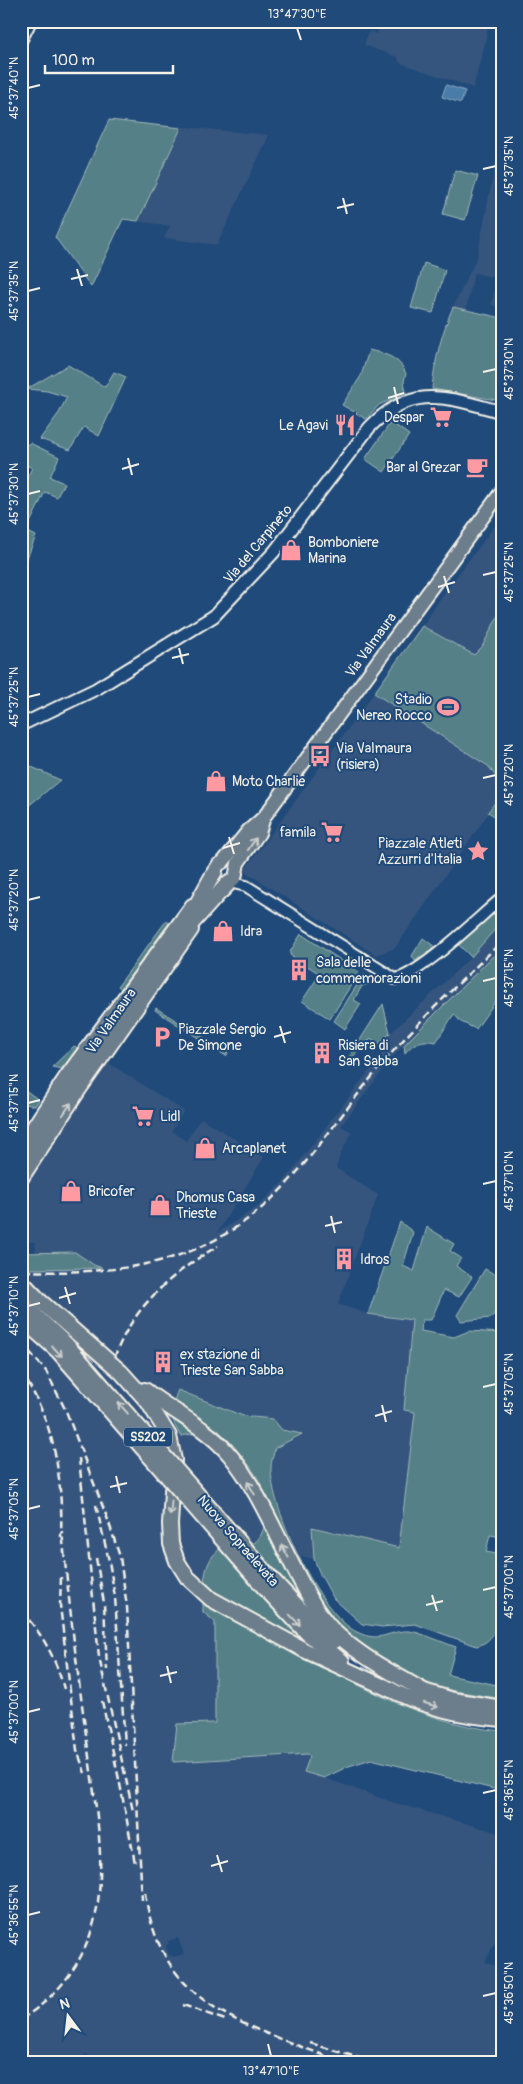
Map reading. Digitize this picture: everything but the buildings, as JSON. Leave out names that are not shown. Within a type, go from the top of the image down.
[{"type":"highway","points":[[176,941],[219,867]]},
{"type":"highway","points":[[21,1162],[70,1086],[176,941],[234,875]]},
{"type":"highway","points":[[21,1282],[121,1372],[214,1438],[230,1455],[251,1486],[308,1595],[324,1619],[338,1635],[368,1657],[427,1693]]},
{"type":"highway","name":"Nuova Sopraelevata","points":[[21,1302],[66,1344],[266,1581],[307,1633],[356,1671],[391,1690],[452,1711],[502,1719]]},
{"type":"highway","name":"Nuova Sopraelevata","points":[[21,1318],[58,1351],[266,1581],[340,1646],[363,1663],[395,1680],[427,1693],[470,1704],[502,1708]]},
{"type":"highway","points":[[121,1372],[148,1402],[169,1436],[174,1460],[170,1524],[171,1544],[177,1561],[187,1577],[211,1599],[304,1650],[391,1690]]},
{"type":"highway","points":[[452,1711],[466,1720],[502,1726]]},
{"type":"main road","name":"Via del Carpineto","points":[[21,725],[96,689],[214,616],[274,552],[369,428],[382,414],[397,404],[423,397],[445,399],[502,412]]},
{"type":"main road","name":"Via Valmaura","points":[[21,1145],[66,1076],[219,867],[248,831],[264,817],[502,491]]},
{"type":"main road","name":"Via Valmaura","points":[[21,1180],[81,1088],[188,936],[234,875],[259,833],[264,817]]},
{"type":"main road","points":[[230,862],[234,875],[219,880],[219,867],[230,862]]},
{"type":"street","points":[[21,41],[31,21]]},
{"type":"street","points":[[234,875],[246,886],[391,978],[398,979],[421,966],[502,898]]},
{"type":"shaded area","points":[[381,21],[488,21],[487,35],[473,88],[400,63],[397,57],[364,45],[369,31],[377,34]]},
{"type":"shaded area","points":[[446,85],[465,91],[461,103],[442,97]]},
{"type":"shaded area","points":[[109,120],[269,135],[217,245],[164,238],[170,226],[123,219],[91,287],[55,237]]},
{"type":"shaded area","points":[[497,155],[502,156],[502,293],[498,307],[491,305],[497,278],[474,273],[466,310],[453,307],[477,257]]},
{"type":"shaded area","points":[[502,516],[502,608],[482,647],[474,655],[422,626]]},
{"type":"shaded area","points":[[374,693],[488,766],[498,779],[499,798],[395,948],[376,955],[244,871]]},
{"type":"shaded area","points":[[502,921],[502,947],[395,1054],[341,1126],[352,1132],[341,1153],[336,1168],[378,1195],[338,1304],[368,1314],[412,1319],[405,1410],[415,1411],[399,1549],[313,1527],[314,1559],[300,1556],[282,1519],[273,1484],[271,1467],[275,1448],[301,1434],[282,1430],[273,1419],[243,1416],[178,1391],[173,1402],[173,1424],[182,1436],[217,1429],[239,1451],[261,1485],[268,1509],[263,1532],[254,1543],[249,1545],[215,1622],[215,1723],[173,1761],[308,1754],[325,1778],[392,1802],[499,1833],[493,1862],[502,1859],[502,1928],[485,1962],[502,1968],[502,2063],[106,2063],[85,2054],[82,2063],[21,2063],[21,1269],[100,1268],[75,1252],[36,1253],[35,1242],[22,1242],[21,1190],[79,1099],[107,1062],[184,1111],[172,1131],[186,1141],[201,1118],[264,1157],[217,1233],[257,1207],[286,1179],[384,1051],[378,1045],[471,957]],"holes":[[[178,1938],[184,1954],[173,1957],[172,1955],[169,1956],[166,1945],[169,1944],[168,1941]]]},
{"type":"green space","points":[[109,120],[181,128],[138,221],[123,219],[91,287],[55,237]]},
{"type":"green space","points":[[455,170],[478,176],[465,220],[443,214]]},
{"type":"green space","points":[[424,263],[445,270],[433,313],[411,308]]},
{"type":"green space","points":[[453,307],[502,318],[502,401],[432,389],[439,347]]},
{"type":"green space","points":[[369,350],[391,357],[400,364],[406,374],[404,381],[406,393],[379,405],[366,419],[342,405],[361,376]]},
{"type":"green space","points":[[68,365],[105,387],[114,372],[126,377],[99,436],[84,427],[70,450],[40,439],[59,413],[67,397],[47,391],[27,389]]},
{"type":"green space","points":[[391,422],[409,435],[384,472],[365,459]]},
{"type":"green space","points":[[30,443],[59,457],[50,477],[64,483],[57,497],[45,492],[26,531],[36,536],[21,573],[21,489],[32,468],[21,462],[21,448]]},
{"type":"green space","name":"Stadio Nereo Rocco","points":[[502,608],[502,821],[488,812],[497,799],[500,789],[497,779],[488,766],[374,693],[422,626],[474,655],[482,647]]},
{"type":"green space","points":[[21,762],[60,780],[21,812]]},
{"type":"green space","points":[[502,904],[502,921],[471,957],[456,942]]},
{"type":"green space","points":[[166,921],[169,923],[121,989],[118,986]]},
{"type":"green space","points":[[301,934],[359,972],[330,1019],[302,1001],[320,974],[290,955]]},
{"type":"green space","points":[[423,938],[435,947],[415,961],[412,956]]},
{"type":"green space","points":[[502,947],[502,960],[497,967],[502,971],[502,992],[476,1029],[461,1022],[454,1014],[436,1042],[419,1042],[405,1053],[404,1045]]},
{"type":"green space","points":[[364,974],[369,984],[362,986],[354,1000],[361,1004],[345,1029],[334,1021]]},
{"type":"green space","points":[[383,1004],[390,1033],[378,1045],[371,1038],[342,1068]]},
{"type":"green space","points":[[156,1008],[228,1053],[226,1056],[155,1010]]},
{"type":"green space","points":[[74,1046],[78,1048],[62,1069],[52,1067]]},
{"type":"green space","points":[[21,1087],[39,1100],[35,1106],[21,1103]]},
{"type":"green space","points":[[400,1222],[413,1232],[403,1266],[414,1271],[427,1227],[454,1244],[450,1251],[461,1258],[456,1266],[472,1277],[459,1297],[444,1290],[431,1320],[422,1320],[421,1331],[454,1337],[469,1331],[502,1333],[502,1537],[490,1535],[486,1552],[502,1555],[498,1573],[502,1574],[502,1583],[499,1583],[497,1596],[502,1598],[502,1605],[494,1633],[484,1643],[477,1646],[415,1624],[382,1627],[362,1624],[334,1599],[314,1559],[312,1527],[399,1548],[415,1412],[404,1410],[412,1320],[368,1314]]},
{"type":"green space","points":[[75,1252],[102,1268],[21,1269],[21,1253]]},
{"type":"green space","points":[[485,1269],[502,1278],[502,1303],[491,1318],[461,1321],[457,1315]]},
{"type":"green space","points":[[178,1390],[243,1416],[273,1419],[282,1430],[302,1434],[275,1448],[271,1462],[273,1485],[288,1533],[300,1558],[313,1583],[328,1605],[343,1622],[357,1632],[372,1637],[409,1631],[426,1635],[456,1647],[448,1675],[502,1686],[502,1699],[450,1690],[418,1680],[359,1643],[340,1627],[306,1580],[311,1605],[306,1642],[262,1632],[348,1680],[407,1707],[469,1726],[502,1731],[502,1791],[371,1759],[349,1766],[324,1778],[304,1772],[310,1756],[308,1754],[173,1762],[177,1724],[215,1723],[215,1622],[203,1612],[204,1581],[209,1562],[214,1554],[222,1548],[232,1544],[249,1545],[256,1541],[263,1529],[268,1509],[262,1487],[249,1465],[217,1429],[181,1436],[172,1414]]},
{"type":"railway","points":[[23,1271],[62,1272],[135,1266],[169,1258],[201,1247],[232,1230],[262,1208],[291,1179],[397,1047],[502,941]]},
{"type":"railway","points":[[114,1359],[131,1323],[156,1293],[185,1267],[218,1246]]},
{"type":"railway","points":[[21,1342],[46,1371],[66,1411],[108,1520],[120,1557],[127,1607],[142,1900]]},
{"type":"railway","points":[[21,1372],[33,1391],[49,1431],[58,1472],[61,1537]]},
{"type":"railway","points":[[79,1458],[99,1657],[133,1811]]},
{"type":"railway","points":[[96,1505],[115,1597],[125,1745]]},
{"type":"railway","points":[[21,2019],[46,2001],[76,1965],[94,1922],[100,1879],[97,1814],[62,1531]]},
{"type":"railway","points":[[96,1558],[104,1603],[107,1670]]},
{"type":"railway","points":[[61,1577],[60,1605],[77,1750],[85,1773]]},
{"type":"railway","points":[[21,1611],[48,1647],[64,1689]]},
{"type":"railway","points":[[102,1701],[135,1863]]},
{"type":"railway","points":[[145,1893],[155,1933],[170,1964],[190,1989],[215,2008],[244,2024],[344,2063]]},
{"type":"railway","points":[[183,2005],[225,2020]]},
{"type":"railway","points":[[310,2043],[376,2063]]},
{"type":"place","name":"Despar","points":[[441,417]]},
{"type":"place","name":"Le Agavi","points":[[345,425]]},
{"type":"place","name":"Bar al Grezar","points":[[477,467]]},
{"type":"place","name":"Bomboniere Marina","points":[[291,550]]},
{"type":"place","name":"Stadio Nereo Rocco","points":[[448,707]]},
{"type":"place","name":"Via Valmaura (risiera)","points":[[320,756]]},
{"type":"place","name":"Moto Charlie","points":[[216,781]]},
{"type":"place","name":"famila","points":[[332,832]]},
{"type":"place","name":"Piazzale Atleti Azzurri d'Italia","points":[[478,851]]},
{"type":"place","name":"Idra","points":[[223,931]]},
{"type":"place","name":"Sala delle commemorazioni","points":[[299,970]]},
{"type":"place","name":"Piazzale Sergio De Simone","points":[[162,1037]]},
{"type":"place","name":"Risiera di San Sabba","points":[[322,1053]]},
{"type":"place","name":"Lidl","points":[[143,1116]]},
{"type":"place","name":"Arcaplanet","points":[[205,1148]]},
{"type":"place","name":"Bricofer","points":[[71,1191]]},
{"type":"place","name":"Dhomus Casa Trieste","points":[[160,1205]]},
{"type":"place","name":"Idros","points":[[344,1259]]},
{"type":"place","name":"ex stazione di Trieste San Sabba","points":[[163,1362]]}]
